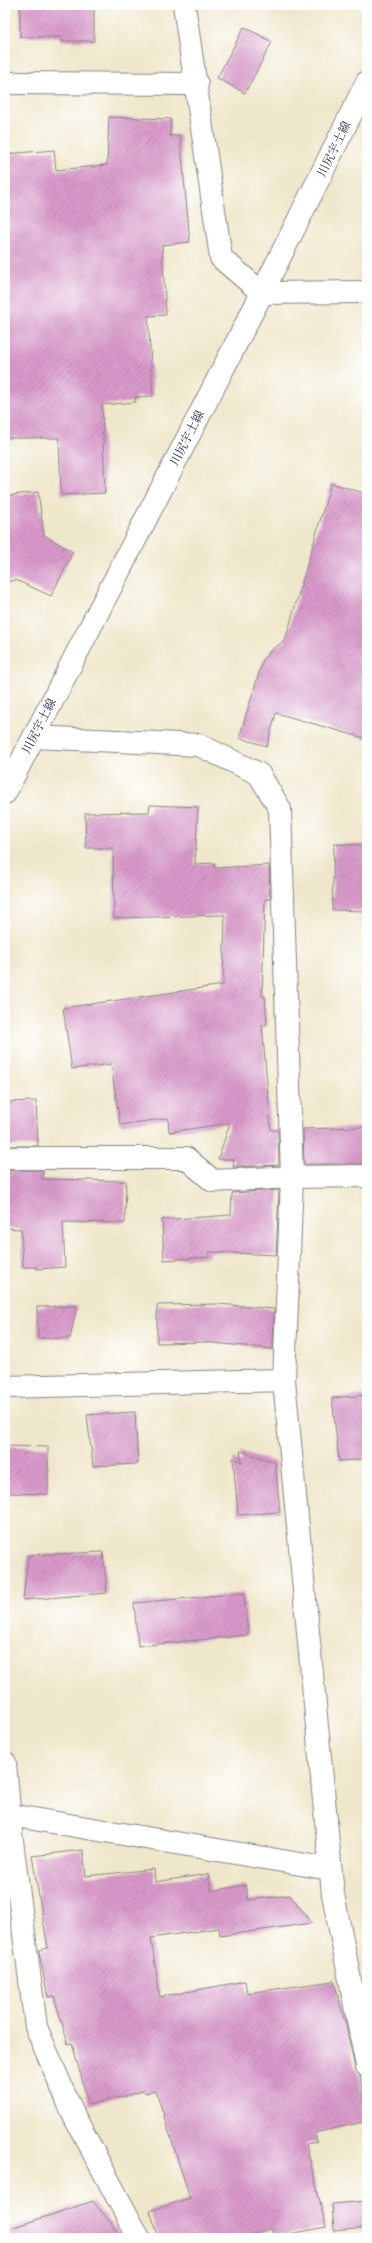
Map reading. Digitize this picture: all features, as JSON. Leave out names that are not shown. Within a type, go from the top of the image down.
[{"type":"street","points":[[184,5],[197,84],[221,258],[262,293],[367,292]]},
{"type":"street","name":"川尻宇土線","points":[[5,793],[262,293],[367,82]]},
{"type":"street","points":[[5,83],[197,84]]},
{"type":"street","points":[[34,737],[199,745],[259,774],[280,809],[292,1176],[284,1380],[333,1894],[367,2066]]},
{"type":"street","points":[[5,1158],[186,1158],[213,1181],[292,1176],[367,1176]]},
{"type":"street","points":[[5,1387],[284,1380]]},
{"type":"street","points":[[5,1763],[36,2027],[74,2116],[139,2238]]},
{"type":"street","points":[[10,1815],[330,1869]]},
{"type":"building","points":[[20,5],[94,5],[94,41],[61,41],[61,37],[20,37]]},
{"type":"building","points":[[244,27],[272,42],[245,93],[217,78]]},
{"type":"building","points":[[109,117],[171,119],[170,136],[180,135],[190,242],[162,245],[166,315],[148,316],[153,396],[135,397],[136,402],[102,405],[105,493],[61,495],[59,438],[5,438],[5,154],[54,150],[56,170],[107,165]]},
{"type":"building","points":[[331,483],[367,494],[367,739],[276,713],[267,746],[239,738],[263,660],[272,649],[285,641]]},
{"type":"building","points":[[38,492],[44,535],[73,552],[51,596],[16,580],[5,582],[5,496]]},
{"type":"building","points":[[150,805],[198,807],[195,864],[214,863],[214,868],[269,865],[270,899],[265,899],[262,996],[265,996],[267,1025],[262,1025],[271,1130],[278,1130],[279,1165],[233,1167],[234,1159],[218,1159],[230,1123],[169,1132],[168,1118],[120,1125],[111,1064],[72,1069],[63,1008],[223,985],[225,915],[114,918],[113,848],[86,848],[85,813],[149,812]]},
{"type":"building","points":[[334,844],[367,845],[367,911],[332,910]]},
{"type":"building","points":[[36,1101],[38,1146],[5,1146],[5,1102]]},
{"type":"building","points":[[367,1127],[367,1164],[304,1164],[303,1129]]},
{"type":"building","points":[[5,1170],[43,1170],[42,1179],[126,1181],[125,1223],[63,1222],[65,1267],[37,1269],[37,1267],[23,1267],[21,1229],[5,1228]]},
{"type":"building","points":[[279,1190],[276,1255],[209,1252],[209,1257],[164,1260],[162,1220],[231,1215],[232,1193]]},
{"type":"building","points":[[219,1304],[274,1309],[273,1349],[204,1342],[157,1343],[157,1305]]},
{"type":"building","points":[[77,1306],[70,1338],[38,1338],[37,1307]]},
{"type":"building","points":[[367,1395],[367,1459],[339,1461],[332,1398]]},
{"type":"building","points":[[135,1412],[138,1464],[93,1466],[87,1415]]},
{"type":"building","points":[[5,1446],[48,1447],[48,1494],[5,1493]]},
{"type":"building","points":[[240,1451],[275,1462],[280,1512],[238,1515],[233,1458],[242,1462]]},
{"type":"building","points":[[103,1552],[107,1593],[23,1600],[28,1555]]},
{"type":"building","points":[[244,1593],[248,1635],[138,1646],[134,1603]]},
{"type":"building","points":[[83,1850],[86,1876],[154,1869],[155,1882],[208,1874],[211,1891],[246,1885],[248,1900],[290,1895],[312,1923],[220,1936],[219,1928],[151,1938],[160,1997],[245,1981],[247,1993],[334,1981],[355,2068],[360,2076],[367,2121],[315,2133],[317,2142],[306,2144],[326,2227],[274,2237],[272,2229],[236,2238],[159,2238],[150,2211],[190,2198],[156,2091],[145,2093],[144,2091],[89,2105],[72,2043],[68,2044],[54,1996],[48,1997],[39,1952],[39,1950],[48,1948],[32,1856]]},
{"type":"building","points":[[93,2201],[123,2238],[5,2238],[5,2230]]},
{"type":"building","points":[[367,2201],[367,2228],[334,2231],[332,2204]]}]
